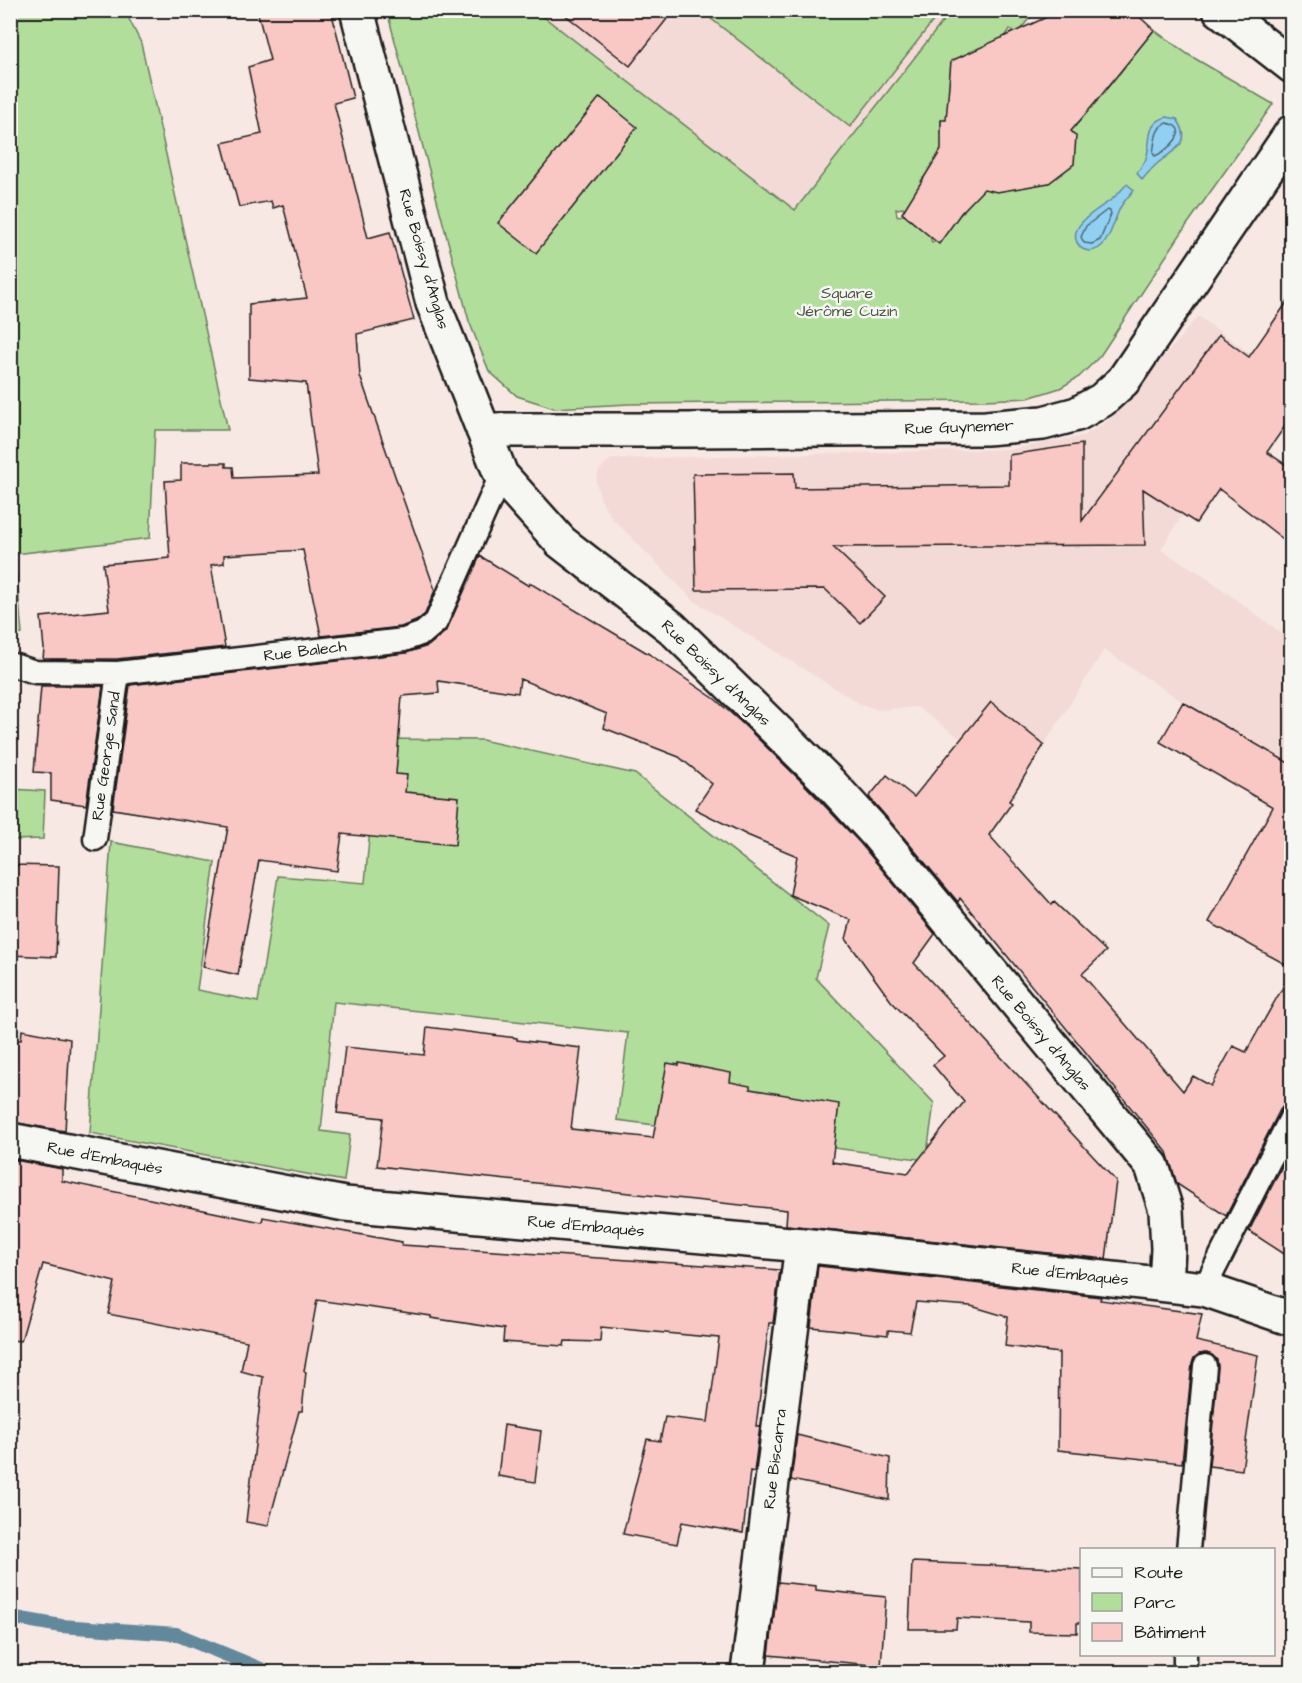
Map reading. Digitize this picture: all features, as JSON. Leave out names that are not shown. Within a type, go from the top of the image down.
[{"type":"street","name":"Rue Boissy d'Anglas","points":[[357,10],[433,303],[501,475],[561,542],[672,628],[830,783],[875,832],[1152,1166],[1166,1210],[1168,1249],[1166,1284]]},
{"type":"street","points":[[1220,10],[1292,66]]},
{"type":"street","name":"Rue Guynemer","points":[[483,429],[986,428],[1043,423],[1077,414],[1102,400],[1123,381],[1292,132]]},
{"type":"street","name":"Rue d'Embaquès","points":[[10,1140],[345,1204],[802,1245],[1204,1289],[1292,1319]]},
{"type":"street","name":"Rue Biscarra","points":[[748,1672],[802,1245]]},
{"type":"lane","name":"Rue Balech","points":[[10,664],[35,672],[118,673],[404,640],[423,633],[436,622],[501,475]]},
{"type":"lane","name":"Rue George Sand","points":[[95,839],[118,673]]},
{"type":"lane","points":[[1204,1289],[1292,1116]]},
{"type":"lane","points":[[1188,1548],[1205,1366]]},
{"type":"lane","points":[[1185,1656],[1185,1672]]},
{"type":"shaded area","points":[[536,11],[951,11],[795,210]]},
{"type":"shaded area","points":[[1198,316],[1272,369],[1161,550],[1203,575],[1291,640],[1291,765],[1183,702],[1104,650],[1044,745],[991,702],[961,739],[917,707],[878,710],[860,704],[694,601],[612,518],[601,500],[596,482],[598,473],[611,459],[1012,449],[1083,436],[1106,422],[1131,401],[1147,377]]},
{"type":"green space","points":[[11,10],[125,11],[141,43],[228,430],[155,430],[150,538],[15,554],[22,634],[11,635]]},
{"type":"green space","name":"Square Jérôme Cuzin","points":[[387,11],[536,11],[795,210],[951,11],[1035,11],[1017,34],[1010,29],[950,120],[941,121],[941,131],[951,151],[925,176],[921,181],[925,184],[905,208],[896,209],[897,216],[904,215],[930,236],[932,243],[938,240],[956,211],[961,214],[964,211],[961,206],[976,187],[1059,176],[1064,172],[1066,128],[1086,103],[1091,108],[1097,101],[1092,95],[1112,69],[1119,74],[1141,32],[1148,38],[1154,30],[1189,55],[1273,104],[1184,229],[1100,356],[1079,377],[1060,388],[1028,398],[985,400],[629,404],[554,408],[517,396],[489,371],[469,321]]},
{"type":"green space","points":[[701,11],[941,11],[850,127]]},
{"type":"green space","points":[[378,739],[482,740],[635,774],[829,926],[816,978],[934,1103],[926,1160],[617,1120],[628,1033],[334,1002],[321,1131],[350,1135],[344,1181],[90,1133],[111,842],[215,862],[197,990],[258,1002],[278,876],[365,883]]},
{"type":"green space","points":[[10,789],[45,791],[43,839],[11,840]]},
{"type":"water","points":[[1167,117],[1177,119],[1184,134],[1183,140],[1142,180],[1137,173],[1145,161],[1152,129],[1159,120]]},
{"type":"water","points":[[1127,184],[1134,190],[1120,208],[1106,241],[1096,250],[1089,251],[1081,248],[1075,237],[1080,225]]},
{"type":"building","points":[[257,10],[331,10],[353,98],[334,103],[368,238],[390,232],[414,320],[357,334],[360,376],[435,590],[425,614],[416,621],[401,627],[321,636],[303,550],[224,555],[224,563],[211,565],[225,647],[117,659],[43,659],[41,617],[109,610],[103,564],[170,558],[165,481],[181,480],[181,463],[226,463],[226,467],[233,467],[234,478],[318,475],[306,383],[249,378],[249,304],[307,298],[283,205],[273,208],[271,201],[239,207],[222,143],[262,134],[248,67],[270,60]]},
{"type":"building","points":[[559,10],[674,10],[630,66]]},
{"type":"building","points":[[1062,10],[1132,10],[1154,30],[1071,131],[1076,136],[1074,164],[1049,183],[997,192],[984,189],[961,213],[939,244],[902,213],[941,150],[941,120],[946,120],[951,61]]},
{"type":"building","points":[[600,97],[637,127],[536,253],[498,223]]},
{"type":"building","points":[[1292,295],[1292,416],[1267,452],[1292,469],[1292,546],[1219,489],[1196,523],[1143,489],[1145,545],[833,547],[885,597],[860,623],[825,589],[696,590],[693,474],[794,473],[795,488],[1009,485],[1009,455],[1082,444],[1082,521],[1219,335],[1249,357]]},
{"type":"building","points":[[480,556],[649,654],[715,699],[803,783],[861,844],[935,934],[914,963],[1116,1181],[1106,1259],[786,1225],[787,1210],[377,1166],[383,1118],[337,1113],[345,1047],[424,1055],[427,1027],[581,1048],[571,1129],[653,1138],[667,1063],[679,1065],[679,1063],[731,1073],[730,1082],[750,1086],[750,1089],[839,1104],[832,1162],[908,1173],[964,1102],[933,1065],[944,1056],[891,1001],[846,939],[851,920],[790,895],[797,856],[747,835],[695,809],[712,784],[679,757],[604,728],[607,714],[520,679],[518,693],[438,681],[439,693],[402,696],[396,774],[407,775],[405,792],[459,797],[455,845],[342,834],[337,871],[259,860],[238,975],[203,967],[228,827],[113,809],[130,685],[406,653],[428,646],[448,627]]},
{"type":"building","points":[[41,686],[103,686],[86,805],[51,800],[51,773],[34,772]]},
{"type":"building","points":[[991,702],[1044,745],[1009,801],[1012,803],[989,835],[1052,905],[1054,902],[1106,951],[1082,974],[1183,1091],[1193,1076],[1211,1086],[1233,1046],[1246,1052],[1292,971],[1292,1103],[1285,1104],[1280,1110],[1226,1216],[1177,1184],[1167,1152],[960,898],[958,902],[869,797],[887,775],[914,797]]},
{"type":"building","points":[[1183,702],[1292,765],[1292,968],[1209,922],[1273,807],[1160,742]]},
{"type":"building","points":[[10,865],[59,866],[56,957],[10,955]]},
{"type":"building","points":[[22,1030],[70,1039],[65,1131],[10,1122],[10,1040],[21,1040]]},
{"type":"building","points":[[1292,1147],[1292,1259],[1249,1231]]},
{"type":"building","points":[[10,1159],[62,1169],[62,1181],[262,1222],[263,1217],[402,1242],[402,1245],[780,1270],[773,1323],[769,1323],[756,1426],[760,1426],[754,1472],[750,1471],[743,1533],[682,1522],[677,1544],[623,1534],[647,1439],[660,1441],[665,1417],[708,1422],[719,1338],[601,1327],[600,1342],[565,1341],[564,1346],[503,1342],[504,1329],[317,1300],[304,1371],[306,1372],[302,1411],[299,1411],[268,1526],[246,1522],[263,1377],[241,1371],[247,1341],[108,1314],[115,1282],[43,1264],[21,1341],[10,1340]]},
{"type":"building","points":[[818,1266],[1101,1297],[1100,1300],[1202,1314],[1196,1341],[1258,1355],[1242,1470],[1209,1466],[1218,1367],[1217,1360],[1212,1355],[1199,1354],[1194,1358],[1192,1364],[1182,1463],[1058,1450],[1059,1353],[1005,1346],[1008,1317],[971,1306],[916,1302],[910,1332],[888,1330],[888,1335],[811,1327]]},
{"type":"building","points":[[504,1425],[541,1431],[535,1482],[498,1476]]},
{"type":"building","points":[[797,1435],[890,1458],[889,1500],[791,1480]]},
{"type":"building","points":[[912,1562],[1080,1569],[1080,1623],[1077,1623],[1077,1633],[1029,1632],[1029,1622],[957,1618],[956,1629],[909,1629]]},
{"type":"building","points":[[778,1582],[816,1586],[816,1590],[886,1597],[881,1666],[769,1655]]},
{"type":"waterway","points":[[10,1617],[61,1626],[176,1634],[268,1672]]}]
